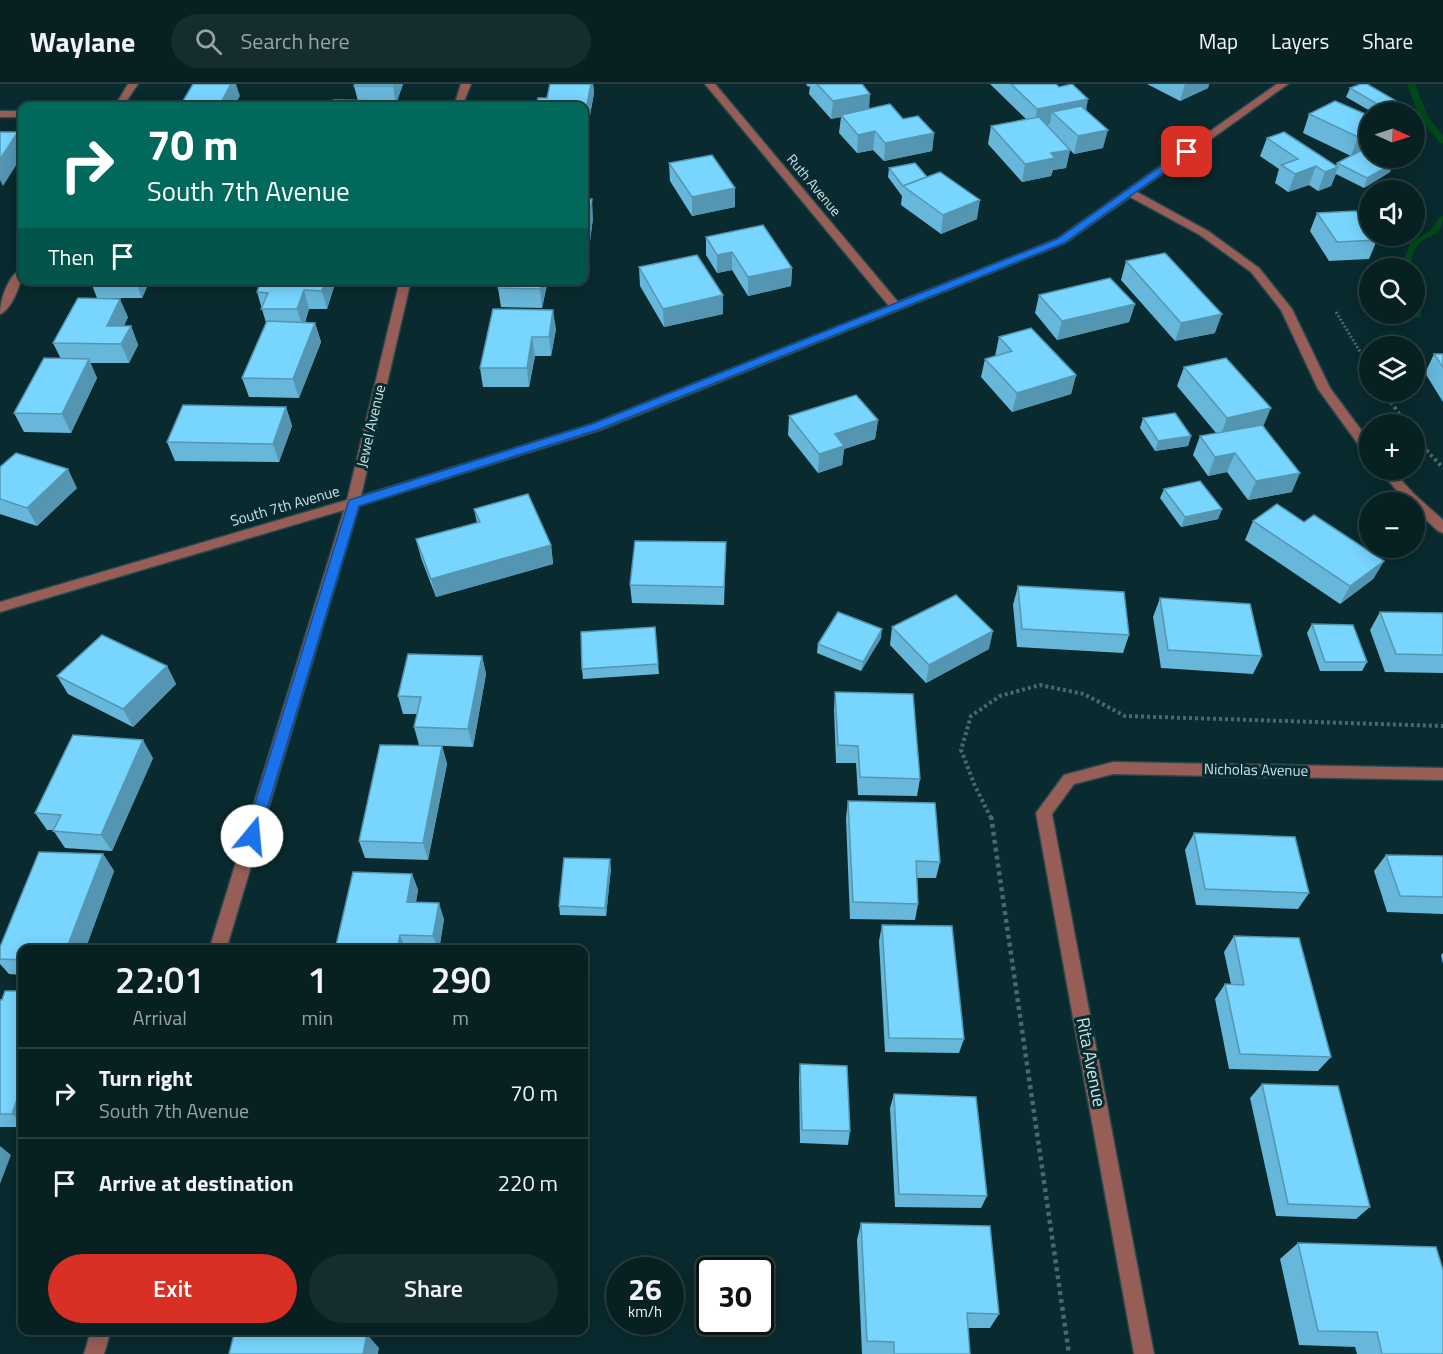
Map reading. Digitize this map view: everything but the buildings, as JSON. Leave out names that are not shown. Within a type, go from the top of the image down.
[{"type":"street","points":[[122,102],[133,84]]},
{"type":"street","points":[[460,102],[466,84]]},
{"type":"street","name":"Ruth Avenue","points":[[710,84],[895,306]]},
{"type":"street","name":"South 7th Avenue","points":[[0,607],[353,503],[596,427],[1061,241],[1283,84]]},
{"type":"street","points":[[0,114],[18,114]]},
{"type":"street","points":[[1130,194],[1204,233],[1255,270],[1286,309],[1324,389],[1359,437]]},
{"type":"street","points":[[0,311],[18,279]]},
{"type":"street","name":"Jewel Avenue","points":[[219,945],[353,503],[404,285]]},
{"type":"street","points":[[1394,480],[1443,528]]},
{"type":"street","name":"Nicholas Avenue","points":[[1070,779],[1113,768],[1443,774]]},
{"type":"street","name":"Rita Avenue","points":[[1070,779],[1044,813],[1144,1354]]},
{"type":"street","points":[[94,1354],[100,1335]]},
{"type":"path","points":[[1336,312],[1359,350]]},
{"type":"path","points":[[1425,449],[1443,468]]},
{"type":"path","points":[[1069,1354],[992,819],[975,786],[961,750],[971,716],[1000,696],[1040,685],[1084,694],[1125,716],[1443,726]]},
{"type":"waterway","points":[[1411,84],[1424,118],[1443,141]]},
{"type":"waterway","points":[[1408,258],[1414,244],[1433,233],[1443,219]]},
{"type":"route","points":[[252,836],[353,503],[596,427],[1061,241],[1187,152]]}]
